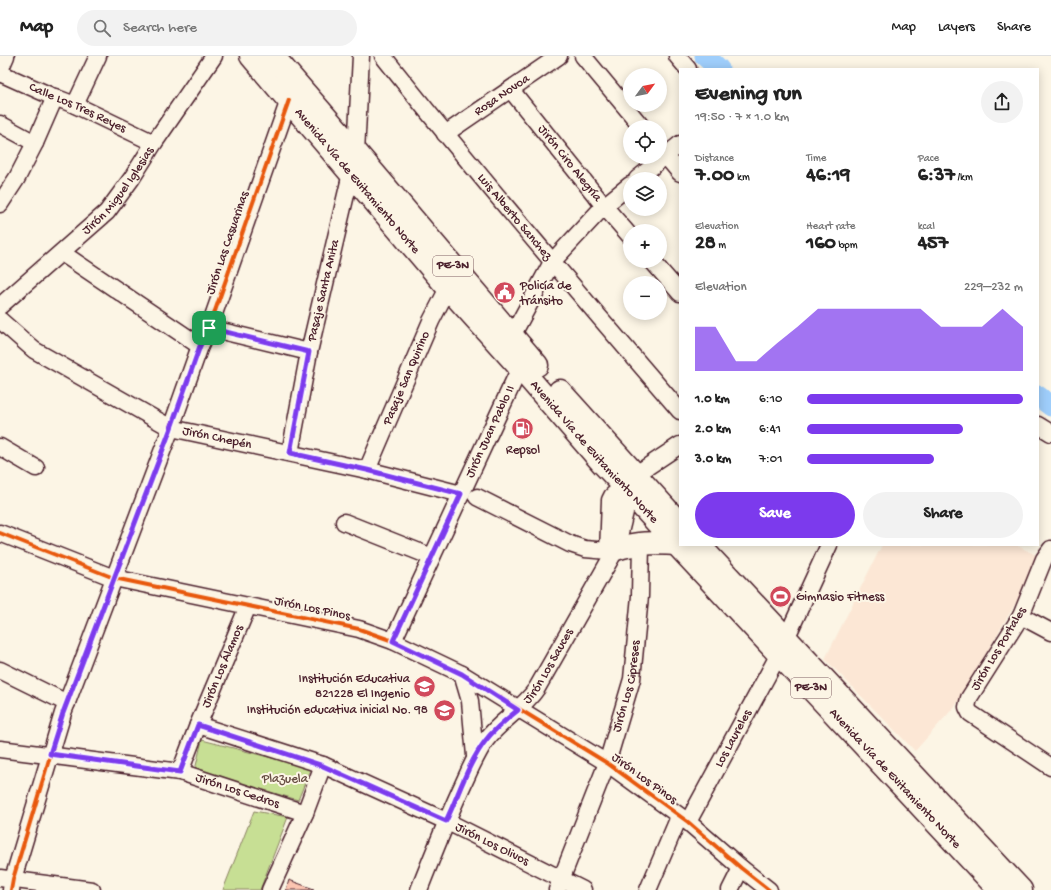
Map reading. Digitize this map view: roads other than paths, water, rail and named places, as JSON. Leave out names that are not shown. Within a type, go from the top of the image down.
[{"type":"highway","name":"Avenida Vía de Evitamiento Norte","points":[[251,56],[448,288],[523,361],[604,465],[629,480],[678,534]]},
{"type":"highway","name":"Avenida Vía de Evitamiento Norte","points":[[273,56],[512,336],[523,361]]},
{"type":"highway","points":[[611,555],[641,543],[678,534]]},
{"type":"highway","name":"Avenida Vía de Evitamiento Norte","points":[[689,546],[782,646],[999,890]]},
{"type":"highway","name":"Avenida Vía de Evitamiento Norte","points":[[700,546],[739,600]]},
{"type":"highway","name":"Avenida Vía de Evitamiento Norte","points":[[782,646],[1022,890]]},
{"type":"street","points":[[0,70],[6,56]]},
{"type":"street","points":[[75,105],[98,56]]},
{"type":"street","name":"Jirón Miguel Iglesias","points":[[1,304],[62,253],[107,212],[132,178],[154,143],[214,56]]},
{"type":"street","name":"Pasaje Santa Anita","points":[[290,453],[309,352],[352,175],[356,152],[361,56]]},
{"type":"street","name":"Luis Alberto Sanchez","points":[[383,56],[445,134],[552,262],[679,410]]},
{"type":"street","name":"Rosa Novoa","points":[[445,134],[560,56]]},
{"type":"street","points":[[583,56],[636,120]]},
{"type":"street","points":[[677,56],[687,68]]},
{"type":"street","name":"Calle Los Tres Reyes","points":[[0,73],[75,105],[154,143]]},
{"type":"street","name":"Jirón Ciro Alegría","points":[[511,90],[623,228]]},
{"type":"street","points":[[0,204],[17,178],[35,143],[55,97]]},
{"type":"street","name":"Jirón Las Casuarinas","points":[[8,882],[67,703],[171,428],[200,346],[209,328],[289,100]]},
{"type":"street","points":[[0,124],[35,143]]},
{"type":"street","points":[[667,150],[679,144]]},
{"type":"street","points":[[667,157],[679,172]]},
{"type":"street","points":[[644,172],[651,164]]},
{"type":"street","points":[[512,336],[552,262],[604,206],[623,191]]},
{"type":"street","points":[[62,253],[200,346]]},
{"type":"street","points":[[658,268],[679,292]]},
{"type":"street","name":"Pasaje San Quirino","points":[[367,470],[431,321],[448,288]]},
{"type":"street","name":"Jirón Chepén","points":[[0,320],[34,350],[171,428],[367,470],[461,494]]},
{"type":"street","points":[[209,328],[309,352]]},
{"type":"street","name":"Jirón Juan Pablo II","points":[[393,641],[523,361]]},
{"type":"street","name":"Jirón Los Sauces","points":[[419,890],[446,821],[475,756],[496,729],[529,699],[537,688],[611,555],[610,500],[612,496],[629,480],[679,446]]},
{"type":"street","points":[[0,447],[36,468]]},
{"type":"street","points":[[477,497],[570,544],[611,555]]},
{"type":"street","points":[[344,522],[432,557]]},
{"type":"street","name":"Jirón Los Pinos","points":[[0,534],[114,578],[359,629],[393,641],[462,674],[518,710],[607,763],[684,820],[769,890]]},
{"type":"street","name":"Jirón Los Cipreses","points":[[559,885],[607,763],[632,680],[640,596],[641,543]]},
{"type":"street","name":"Los Laureles","points":[[648,890],[684,820],[782,646],[829,546]]},
{"type":"street","name":"Jirón Los Portales","points":[[1049,557],[1021,616],[969,698],[967,706],[970,713],[1051,767]]},
{"type":"street","name":"Jirón Los Álamos","points":[[180,772],[248,606]]},
{"type":"street","points":[[1021,616],[1051,632]]},
{"type":"street","points":[[0,670],[67,703]]},
{"type":"street","points":[[462,674],[470,701],[475,756]]},
{"type":"street","name":"Jirón Los Olivos","points":[[198,725],[323,766],[446,821],[559,885],[583,890]]},
{"type":"street","name":"Jirón Los Cedros","points":[[0,749],[50,754],[180,772],[305,813]]},
{"type":"street","points":[[270,890],[305,813],[323,766]]},
{"type":"street","points":[[730,890],[741,868]]},
{"type":"street","points":[[8,882],[92,890]]},
{"type":"waterway","points":[[705,56],[718,68]]},
{"type":"waterway","points":[[1039,397],[1051,406]]},
{"type":"place","name":"Policía de tránsito","points":[[504,293]]},
{"type":"place","name":"Repsol","points":[[523,428]]},
{"type":"place","name":"Gimnasio Fitness","points":[[781,597]]},
{"type":"place","name":"Institución Educativa 821228 El Ingenio","points":[[425,686]]},
{"type":"place","name":"Institución educativa inicial No. 98","points":[[444,710]]},
{"type":"park label","name":"Plazuela","points":[[285,779]]}]
